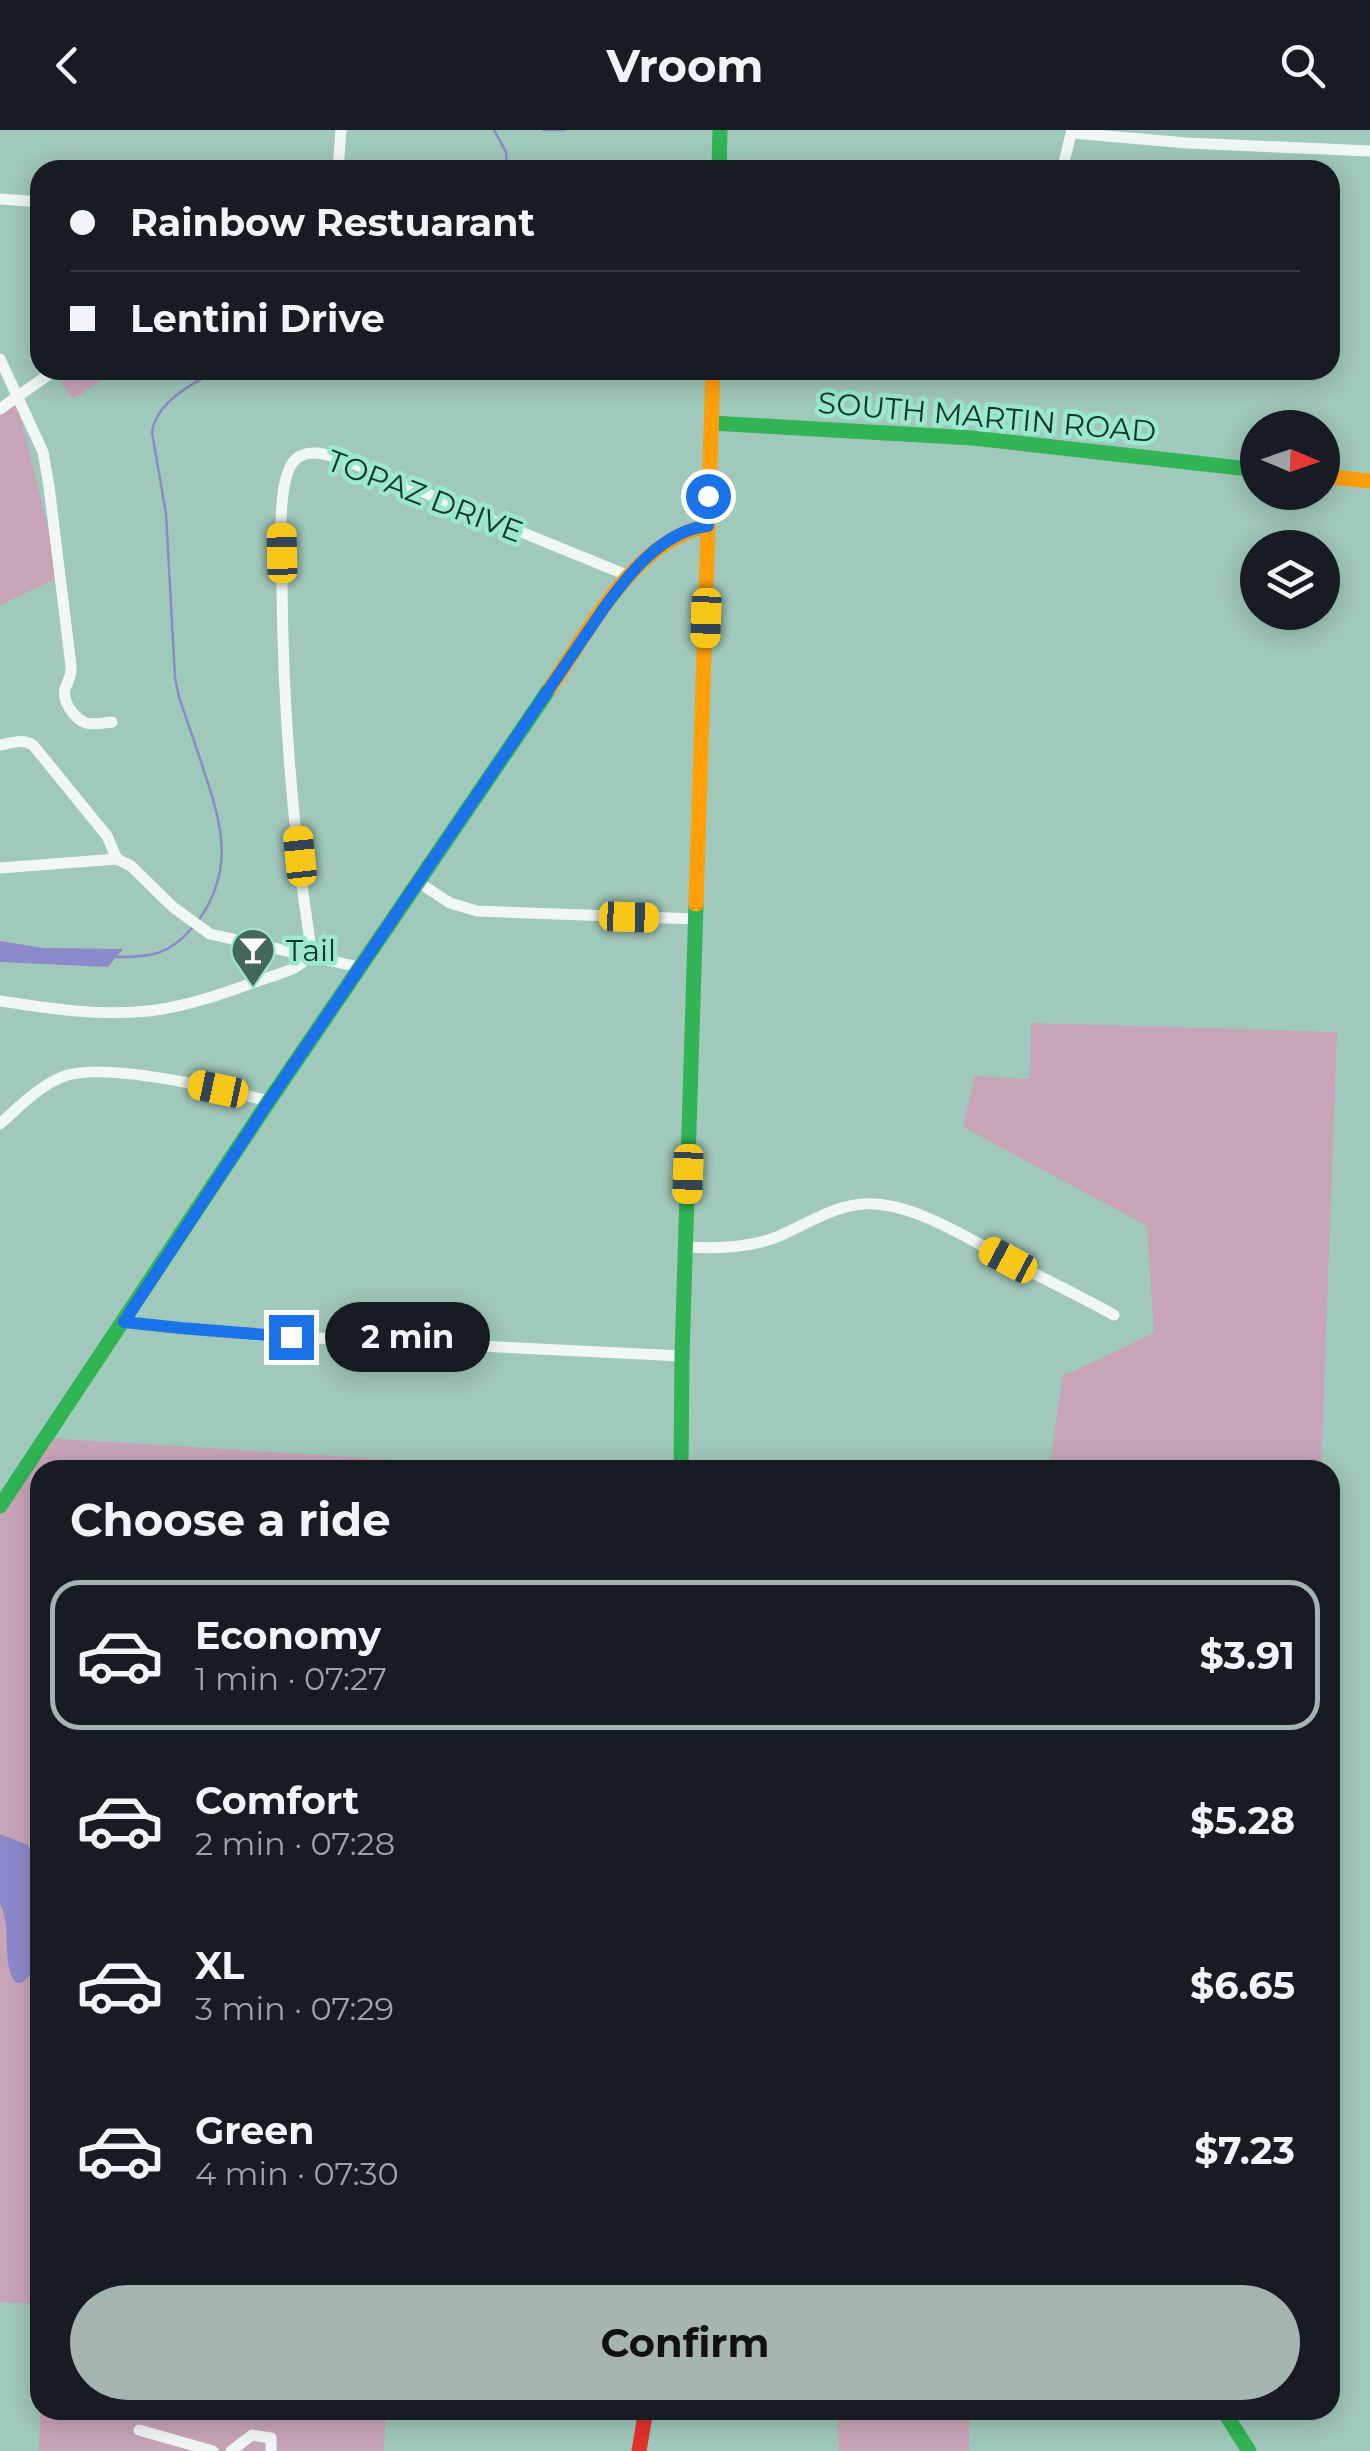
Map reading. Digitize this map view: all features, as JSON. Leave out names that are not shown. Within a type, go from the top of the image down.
[{"type":"street","points":[[339,160],[341,130]]},
{"type":"street","points":[[719,160],[720,130]]},
{"type":"street","points":[[1065,160],[1072,131],[1187,143],[1370,151]]},
{"type":"street","points":[[0,200],[30,202]]},
{"type":"street","points":[[0,359],[43,452],[72,666],[72,677],[66,686],[68,706],[88,724],[112,722]]},
{"type":"street","points":[[0,409],[41,380]]},
{"type":"street","points":[[681,1460],[713,380]]},
{"type":"street","name":"SOUTH MARTIN ROAD","points":[[712,424],[973,438],[1240,468]]},
{"type":"street","name":"TOPAZ DRIVE","points":[[310,955],[288,754],[282,630],[282,498],[294,460],[316,453],[347,461],[629,576]]},
{"type":"street","points":[[1340,478],[1370,481]]},
{"type":"street","points":[[2,1496],[124,1322],[604,608],[629,576],[673,538],[708,526]]},
{"type":"street","points":[[0,745],[18,741],[33,745],[106,836],[117,858],[145,877],[173,907],[210,934],[360,967]]},
{"type":"street","points":[[0,868],[117,858]]},
{"type":"street","points":[[418,882],[450,903],[477,911],[696,919]]},
{"type":"street","points":[[0,1001],[70,1010],[155,1010],[280,974],[302,964],[310,955]]},
{"type":"street","points":[[0,1124],[47,1085],[83,1072],[196,1085],[269,1101]]},
{"type":"street","points":[[686,1247],[757,1244],[829,1211],[879,1205],[925,1218],[1114,1315]]},
{"type":"street","points":[[124,1322],[255,1335],[682,1356]]},
{"type":"street","points":[[639,2451],[644,2420]]},
{"type":"street","points":[[1229,2420],[1249,2451]]},
{"type":"street","points":[[139,2430],[213,2451]]},
{"type":"street","points":[[232,2451],[252,2435],[271,2438],[270,2451]]},
{"type":"shaded area","points":[[66,380],[102,380],[73,399],[61,383]]},
{"type":"shaded area","points":[[16,397],[60,577],[0,605],[0,409]]},
{"type":"shaded area","points":[[0,941],[43,948],[123,949],[108,967],[0,962]]},
{"type":"shaded area","points":[[1031,1023],[1337,1032],[1321,1460],[1050,1460],[1063,1375],[1154,1333],[1147,1226],[963,1127],[975,1076],[1030,1079]]},
{"type":"shaded area","points":[[46,1438],[399,1460],[32,1460]]},
{"type":"shaded area","points":[[30,1462],[30,2304],[0,2302],[0,1508]]},
{"type":"shaded area","points":[[0,1834],[30,1849],[30,1975],[21,1983],[16,1983],[11,1975],[0,1904]]},
{"type":"shaded area","points":[[40,2420],[386,2420],[384,2451],[39,2451]]},
{"type":"shaded area","points":[[837,2420],[970,2420],[969,2451],[839,2451]]},
{"type":"waterway","points":[[494,130],[506,160]]},
{"type":"waterway","points":[[543,130],[564,130]]},
{"type":"waterway","points":[[198,921],[217,884],[222,847],[216,810],[175,678],[166,514],[152,432],[168,402],[201,380]]},
{"type":"waterway","points":[[117,957],[168,949],[193,927]]},
{"type":"traffic: fast","points":[[719,160],[720,130]]},
{"type":"traffic: fast","points":[[712,423],[973,438],[1240,468]]},
{"type":"traffic: fast","points":[[31,1460],[550,688]]},
{"type":"traffic: fast","points":[[681,1460],[696,904]]},
{"type":"traffic: fast","points":[[0,1506],[30,1461]]},
{"type":"traffic: fast","points":[[1229,2420],[1249,2451]]},
{"type":"traffic: slow","points":[[696,904],[713,380]]},
{"type":"traffic: slow","points":[[1340,478],[1370,481]]},
{"type":"traffic: slow","points":[[550,688],[598,615],[635,569],[681,535],[707,526]]},
{"type":"traffic: jam","points":[[639,2451],[644,2420]]},
{"type":"place","name":"Tail","points":[[253,988]]},
{"type":"route","points":[[291,1337],[124,1322],[604,608],[629,576],[661,546],[696,527],[708,526],[708,496]]}]
